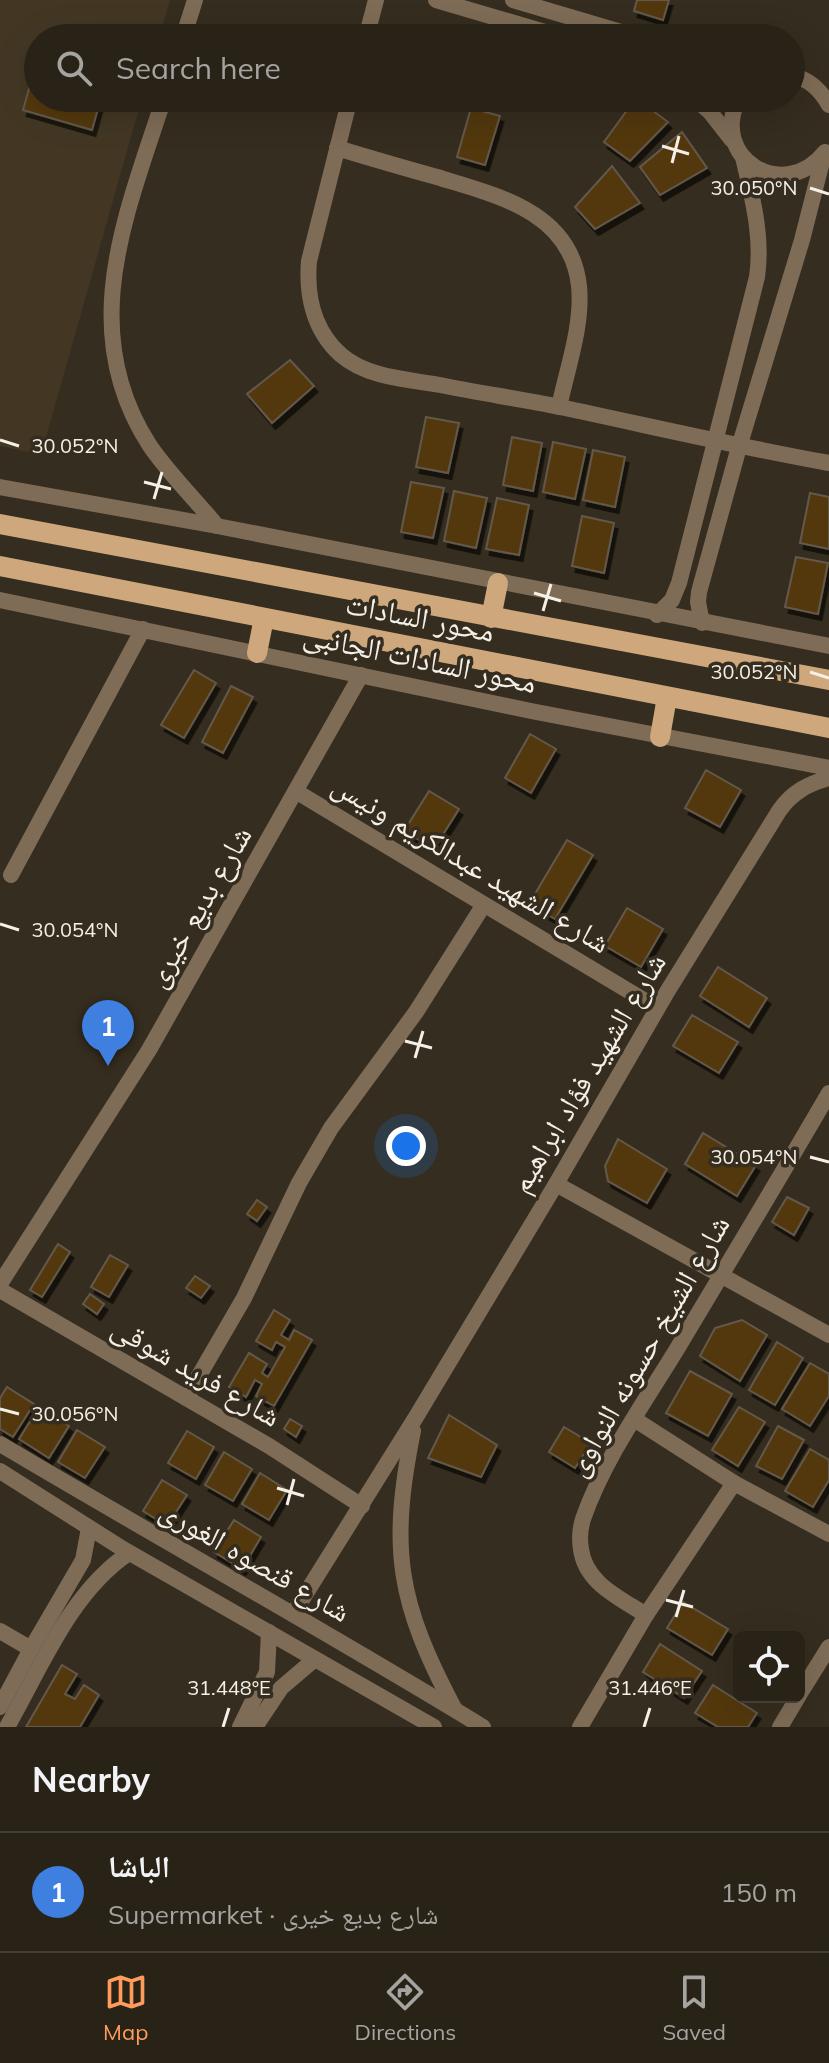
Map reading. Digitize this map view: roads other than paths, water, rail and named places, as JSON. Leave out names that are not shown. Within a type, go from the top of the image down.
[{"type":"main road","name":"محور السادات","points":[[0,524],[829,680]]},
{"type":"main road","name":"محور السادات","points":[[0,566],[829,728]]},
{"type":"main road","points":[[491,618],[498,583]]},
{"type":"main road","points":[[257,653],[264,618]]},
{"type":"main road","points":[[660,737],[667,697]]},
{"type":"street","points":[[187,24],[195,0]]},
{"type":"street","points":[[370,24],[376,0]]},
{"type":"street","points":[[436,0],[517,24]]},
{"type":"street","points":[[513,0],[594,24]]},
{"type":"street","points":[[811,83],[829,78]]},
{"type":"street","points":[[805,81],[822,93],[829,105]]},
{"type":"street","points":[[160,112],[114,263],[112,345],[126,397],[143,434],[165,466],[217,526]]},
{"type":"street","points":[[346,112],[307,280],[313,312],[329,342],[342,356],[381,375],[559,407],[739,447],[829,463]]},
{"type":"street","points":[[710,112],[743,157],[761,171],[774,175],[803,172],[827,149]]},
{"type":"street","points":[[732,140],[731,121],[734,112]]},
{"type":"street","points":[[337,148],[500,196],[542,219],[556,234],[575,268],[579,286],[576,325],[559,407]]},
{"type":"street","points":[[702,623],[699,592],[827,149]]},
{"type":"street","points":[[657,615],[676,592],[716,442],[759,260],[758,225],[743,157]]},
{"type":"street","points":[[0,487],[217,526],[657,615],[829,646]]},
{"type":"street","name":"محور السادات الجانبى","points":[[0,600],[660,737],[829,768]]},
{"type":"street","points":[[11,875],[143,629]]},
{"type":"street","name":"شارع بديع خيرى","points":[[0,1287],[149,1050],[361,675]]},
{"type":"street","name":"شارع الشهيد فؤاد ابراهيم","points":[[293,1614],[416,1417],[657,1008],[784,803],[802,788],[829,778]]},
{"type":"street","name":"شارع الشهيد عبدالكريم ونيس","points":[[297,792],[657,1008]]},
{"type":"street","points":[[186,1398],[244,1298],[299,1183],[331,1128],[416,1012],[483,906]]},
{"type":"street","name":"شارع الشيخ حسونه النواوى","points":[[646,1615],[594,1578],[582,1558],[580,1540],[583,1520],[596,1488],[634,1419],[829,1093]]},
{"type":"street","points":[[556,1184],[829,1335]]},
{"type":"street","name":"شارع فريد شوقى","points":[[0,1287],[269,1446],[362,1506]]},
{"type":"street","name":"شارع الشهيد فؤاد ابراهيم","points":[[416,1417],[406,1465],[400,1522],[402,1578],[421,1643],[455,1710]]},
{"type":"street","points":[[634,1419],[734,1483],[829,1534]]},
{"type":"street","name":"شارع قنصوه الغورى","points":[[0,1444],[483,1727]]},
{"type":"street","name":"شارع قنصوه الغورى","points":[[0,1471],[129,1553],[425,1725]]},
{"type":"street","points":[[580,1727],[646,1615],[734,1483]]},
{"type":"street","points":[[7,1727],[83,1560],[89,1528]]},
{"type":"street","points":[[0,1707],[31,1649],[111,1565],[129,1553]]},
{"type":"street","points":[[0,1631],[31,1649]]},
{"type":"street","points":[[240,1727],[267,1672],[269,1632]]},
{"type":"street","points":[[805,1685],[829,1647]]},
{"type":"street","points":[[255,1727],[281,1688],[315,1659]]},
{"type":"street","points":[[780,1727],[794,1703]]},
{"type":"place","name":"الباشا","points":[[108,1066]]}]
